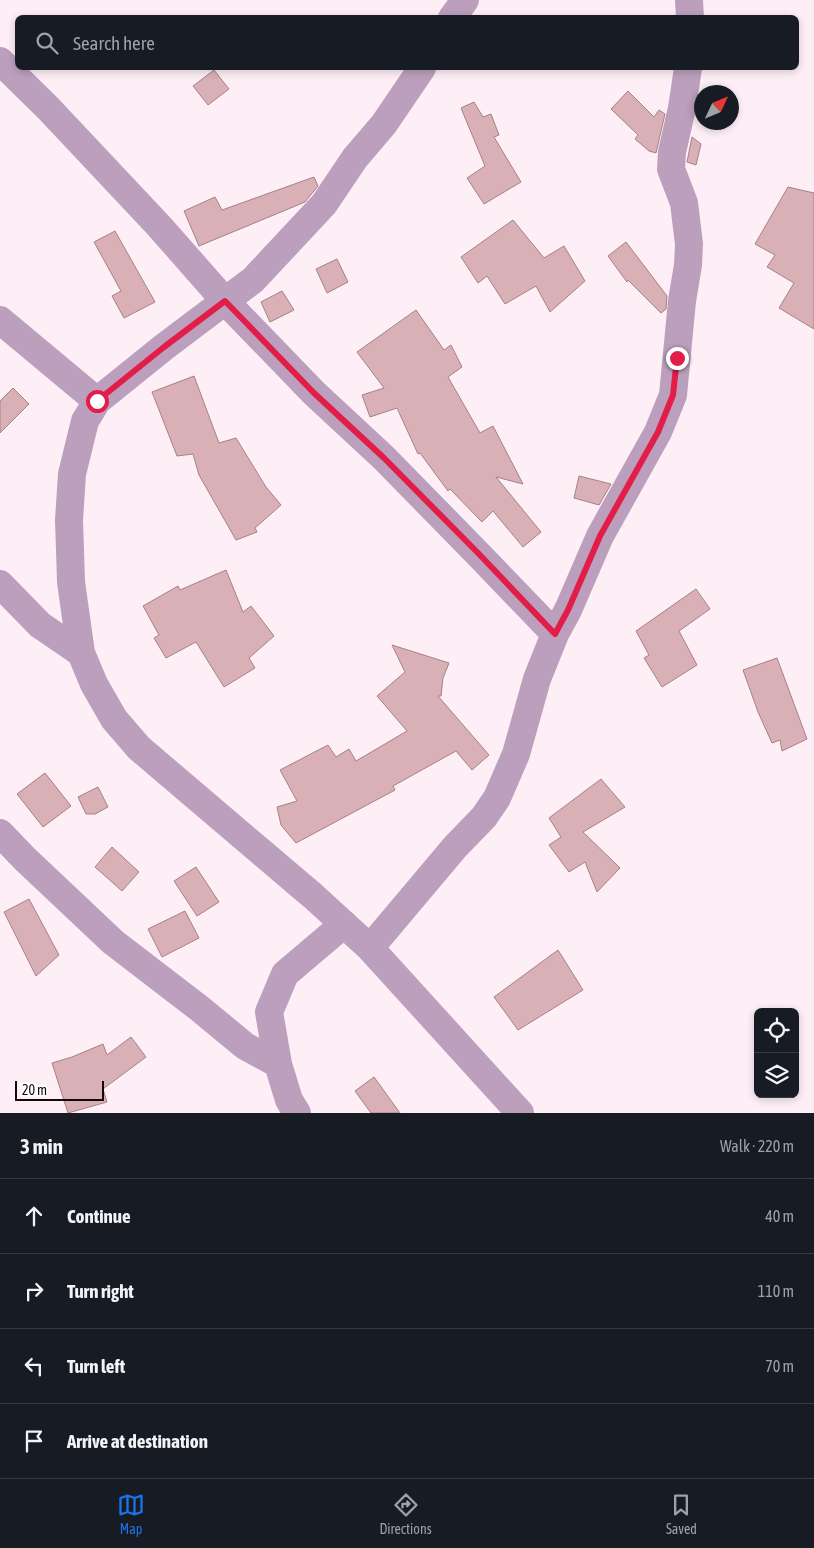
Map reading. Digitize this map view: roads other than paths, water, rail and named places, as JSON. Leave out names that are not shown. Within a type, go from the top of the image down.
[{"type":"street","points":[[454,15],[465,0]]},
{"type":"street","points":[[689,0],[690,15]]},
{"type":"street","points":[[0,61],[48,108],[159,226],[225,301],[314,393],[384,458],[555,634]]},
{"type":"street","points":[[421,70],[384,124],[355,158],[324,204],[253,280],[164,347],[97,401],[85,421],[72,474],[69,520],[71,582],[81,653],[94,684],[114,719],[139,748],[370,948],[520,1113]]},
{"type":"street","points":[[370,948],[455,847],[484,817],[497,798],[516,754],[537,679],[555,634],[568,610],[600,536],[658,432],[673,395],[689,244],[684,203],[671,169],[672,152],[682,108],[688,70]]},
{"type":"street","points":[[0,320],[97,401]]},
{"type":"street","points":[[0,584],[40,625],[81,653]]},
{"type":"street","points":[[0,832],[25,859],[113,942],[244,1046],[278,1064]]},
{"type":"street","points":[[297,1113],[289,1100],[278,1064],[269,1012],[285,974],[344,924]]}]
